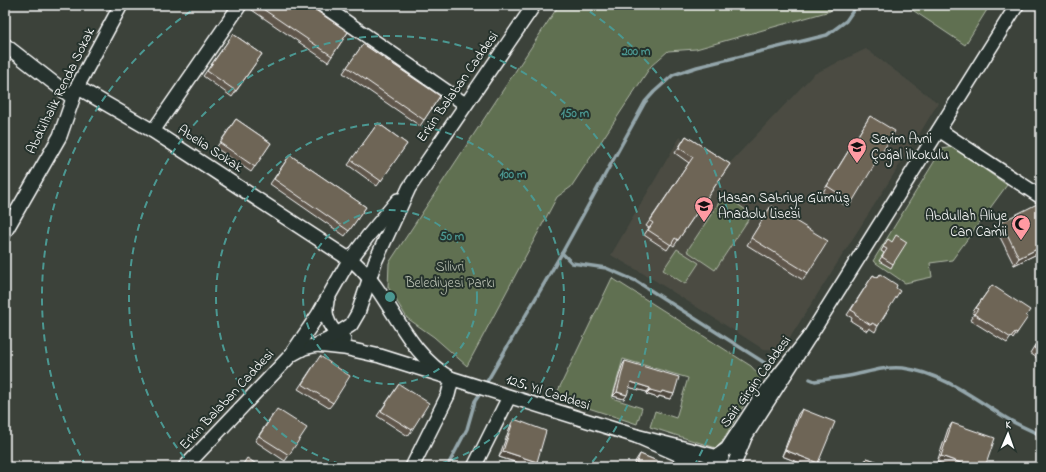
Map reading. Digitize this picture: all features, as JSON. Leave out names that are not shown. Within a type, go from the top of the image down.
[{"type":"street","name":"Abdülhalik Renda Sokak","points":[[5,232],[60,136],[75,92],[121,5]]},
{"type":"street","points":[[153,131],[240,5]]},
{"type":"street","points":[[322,5],[465,104]]},
{"type":"street","name":"Erkin Balaban Caddesi","points":[[185,467],[291,355],[327,300],[350,260],[368,236],[409,188],[534,5]]},
{"type":"street","points":[[809,337],[1017,5]]},
{"type":"street","name":"Abelia Sokak","points":[[5,45],[75,92],[153,131],[322,242]]},
{"type":"street","points":[[939,130],[1041,197]]},
{"type":"street","name":"Erkin Balaban Caddesi","points":[[291,355],[304,348],[317,345],[351,325],[377,278],[383,244],[409,188]]},
{"type":"street","points":[[322,242],[350,260],[374,284],[404,333],[438,371],[452,379],[448,395],[412,467]]},
{"type":"street","points":[[322,242],[340,260],[343,267],[340,277]]},
{"type":"street","points":[[327,300],[326,317],[337,334],[380,356]]},
{"type":"street","name":"Sait Girgin Caddesi","points":[[707,467],[716,456],[727,449],[757,403],[809,337]]},
{"type":"street","name":"Sait Girgin Caddesi","points":[[735,466],[745,437],[809,337]]},
{"type":"street","points":[[317,345],[344,348],[380,356]]},
{"type":"street","name":"125. Yıl Caddesi","points":[[380,356],[636,436],[716,456],[735,466]]},
{"type":"street","points":[[474,467],[509,397]]},
{"type":"street","name":"125. Yıl Caddesi","points":[[636,436],[692,460],[697,467]]},
{"type":"shaded area","points":[[866,49],[938,103],[782,350],[763,349],[651,278],[611,255],[680,137],[728,165],[814,74]]},
{"type":"green space","name":"Silivri Belediyesi Parkı","points":[[559,5],[835,5],[830,11],[696,49],[668,51],[651,66],[571,187],[557,197],[467,366],[434,337],[407,318],[388,287],[389,263]]},
{"type":"green space","points":[[905,5],[990,5],[965,45]]},
{"type":"green space","points":[[952,147],[1007,185],[952,260],[930,263],[932,277],[905,283],[873,261],[942,149]]},
{"type":"green space","points":[[724,195],[752,214],[715,270],[687,251]]},
{"type":"green space","points":[[677,249],[699,263],[685,284],[663,270]]},
{"type":"green space","points":[[612,278],[751,366],[761,377],[721,443],[716,448],[650,427],[655,411],[676,418],[688,378],[623,359],[612,398],[642,408],[637,424],[555,397]]},
{"type":"building","points":[[257,5],[308,5],[348,32],[332,56]]},
{"type":"building","points":[[233,34],[262,54],[236,91],[207,71]]},
{"type":"building","points":[[363,44],[440,96],[424,120],[347,67]]},
{"type":"building","name":"Sevim Avni Çoğal İlkokulu","points":[[870,116],[895,131],[852,202],[827,186]]},
{"type":"building","points":[[236,119],[271,143],[255,167],[220,143]]},
{"type":"building","points":[[378,123],[407,144],[381,181],[351,160]]},
{"type":"building","points":[[686,136],[730,164],[678,240],[675,238],[671,245],[648,230],[653,223],[650,221],[693,157],[679,148]]},
{"type":"building","points":[[290,155],[366,207],[349,231],[274,179]]},
{"type":"building","name":"Abdullah Aliye Can Camii","points":[[1037,204],[1041,212],[1041,247],[1019,258],[1001,222]]},
{"type":"building","points":[[771,206],[828,241],[808,273],[751,238]]},
{"type":"building","points":[[896,235],[907,242],[893,264],[882,257],[887,249],[883,247],[888,239],[892,242]]},
{"type":"building","points":[[880,274],[897,285],[896,288],[900,291],[878,326],[872,323],[871,325],[855,315],[856,313],[851,310],[873,275],[877,278]]},
{"type":"building","points":[[992,285],[1030,310],[1026,316],[1028,317],[1017,333],[1015,332],[1011,338],[974,314],[978,309],[976,308]]},
{"type":"building","points":[[1041,336],[1041,353],[1034,348]]},
{"type":"building","points":[[320,356],[350,376],[333,403],[302,384]]},
{"type":"building","points":[[625,361],[679,377],[674,394],[650,390],[650,388],[631,382],[627,395],[617,392]]},
{"type":"building","points":[[399,384],[429,403],[412,430],[381,411]]},
{"type":"building","points":[[277,409],[307,428],[289,455],[259,436]]},
{"type":"building","points":[[802,409],[835,422],[818,463],[785,450]]},
{"type":"building","points":[[514,419],[546,431],[537,462],[503,451]]},
{"type":"building","points":[[952,423],[995,438],[985,467],[972,467],[941,456]]},
{"type":"building","points":[[640,454],[672,467],[635,467]]},
{"type":"building","points":[[247,458],[261,467],[241,467]]},
{"type":"building","points":[[867,458],[893,467],[864,467]]},
{"type":"waterway","points":[[485,385],[562,253],[645,102],[654,92],[673,75],[697,67],[827,35],[846,21],[857,5]]},
{"type":"waterway","points":[[562,253],[572,263],[606,268],[636,281],[768,365]]},
{"type":"waterway","points":[[810,379],[815,381],[889,368],[903,368],[917,371],[955,386],[1012,422],[1041,435]]},
{"type":"waterway","points":[[447,467],[467,429],[475,401],[482,391]]},
{"type":"place","name":"Sevim Avni Çoğal İlkokulu","points":[[857,164]]},
{"type":"place","name":"Hasan Sabriye Gümüş Anadolu Lisesi","points":[[704,223]]},
{"type":"place","name":"Abdullah Aliye Can Camii","points":[[1021,241]]}]
